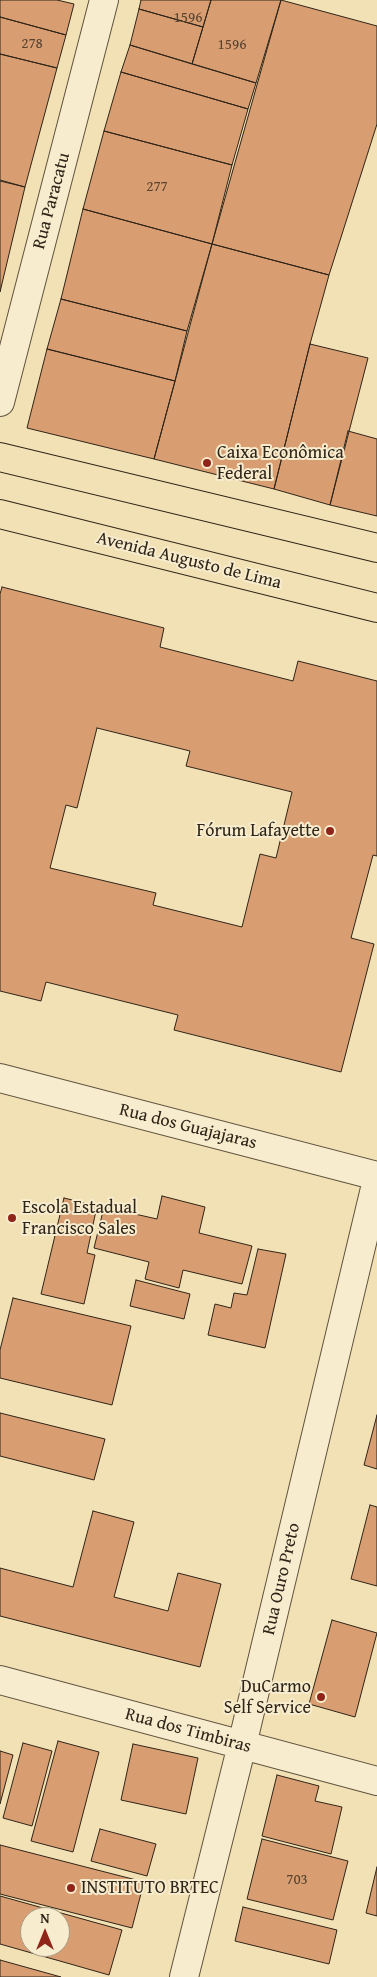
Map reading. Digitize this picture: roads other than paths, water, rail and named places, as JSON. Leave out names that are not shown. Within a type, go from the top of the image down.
[{"type":"main road","points":[[0,457],[377,548]]},
{"type":"main road","name":"Avenida Augusto de Lima","points":[[0,514],[377,608]]},
{"type":"street","name":"Rua Paracatu","points":[[0,402],[104,0]]},
{"type":"street","name":"Rua dos Guajajaras","points":[[0,1078],[377,1176]]},
{"type":"street","name":"Rua Ouro Preto","points":[[184,1977],[242,1745],[377,1180]]},
{"type":"street","name":"Rua dos Timbiras","points":[[0,1680],[377,1781]]},
{"type":"place","name":"Caixa Econômica Federal","points":[[207,463]]},
{"type":"place","name":"Fórum Lafayette","points":[[330,831]]},
{"type":"place","name":"Escola Estadual Francisco Sales","points":[[12,1218]]},
{"type":"place","name":"DuCarmo Self Service","points":[[321,1697]]},
{"type":"place","name":"INSTITUTO BRTEC","points":[[71,1888]]}]
